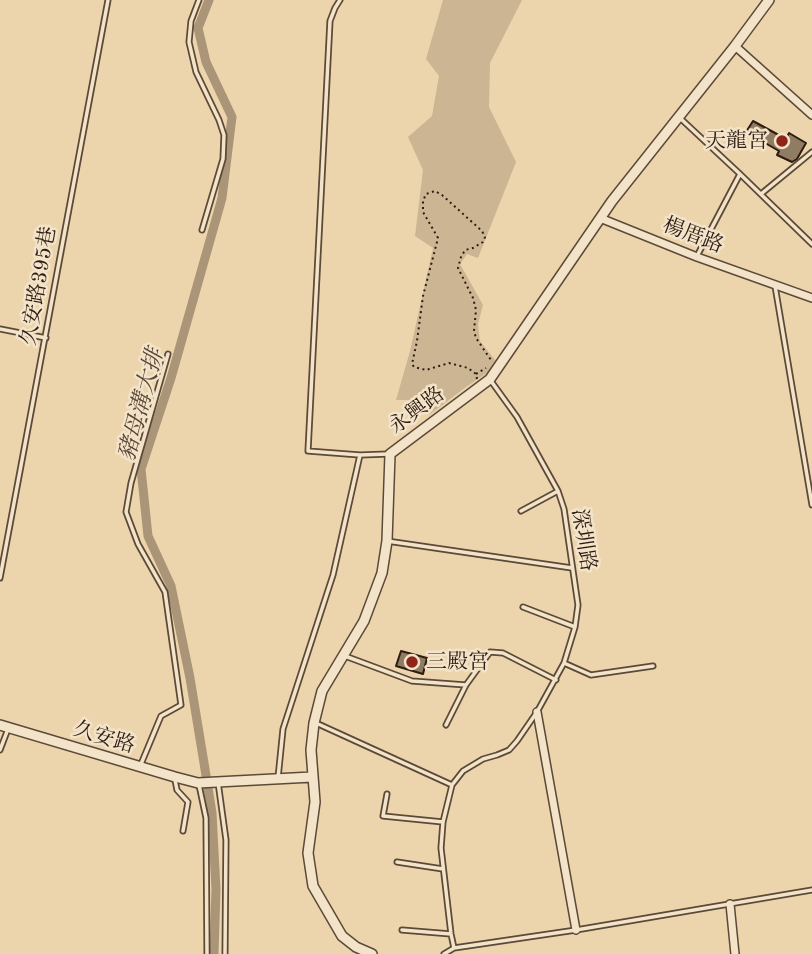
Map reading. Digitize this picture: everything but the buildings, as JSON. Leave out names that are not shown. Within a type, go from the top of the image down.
[{"type":"street","name":"永興路","points":[[372,954],[356,947],[342,936],[313,886],[308,853],[315,802],[311,750],[322,691],[364,621],[382,573],[387,541],[390,454],[490,379],[611,201],[736,46],[769,0]]},
{"type":"street","points":[[736,46],[812,115]]},
{"type":"street","name":"楊厝路","points":[[600,218],[697,257],[812,298]]},
{"type":"street","points":[[537,712],[576,930]]},
{"type":"street","name":"久安路","points":[[5,727],[198,783],[312,777]]},
{"type":"street","points":[[730,904],[734,954]]},
{"type":"lane","name":"久安路395巷","points":[[0,578],[108,0]]},
{"type":"lane","points":[[200,0],[191,21],[189,42],[196,72],[224,135],[223,159],[202,230]]},
{"type":"lane","points":[[340,0],[330,21],[309,451],[360,455],[390,454]]},
{"type":"lane","points":[[679,117],[812,244]]},
{"type":"lane","points":[[761,194],[812,152]]},
{"type":"lane","points":[[697,257],[740,174]]},
{"type":"lane","points":[[775,284],[812,505]]},
{"type":"lane","points":[[0,329],[46,338]]},
{"type":"lane","points":[[139,767],[161,716],[181,705],[164,592],[138,544],[126,512],[131,483],[168,354]]},
{"type":"lane","name":"深圳路","points":[[452,785],[463,771],[482,759],[509,750],[537,712],[564,663],[575,627],[578,605],[564,509],[558,491],[517,417],[490,379]]},
{"type":"lane","points":[[278,778],[284,729],[333,575],[360,455]]},
{"type":"lane","points":[[521,511],[558,491]]},
{"type":"lane","points":[[387,541],[572,568]]},
{"type":"lane","points":[[523,607],[575,627]]},
{"type":"lane","points":[[446,725],[466,685],[490,652],[503,653],[556,680]]},
{"type":"lane","points":[[343,655],[412,681],[466,685]]},
{"type":"lane","points":[[564,663],[591,675],[653,666]]},
{"type":"lane","points":[[314,723],[452,785],[443,821],[442,848],[454,948]]},
{"type":"lane","points":[[0,750],[5,727]]},
{"type":"lane","points":[[175,777],[177,790],[188,802],[183,831]]},
{"type":"lane","points":[[218,782],[226,840],[225,954]]},
{"type":"lane","points":[[198,783],[206,818],[207,954]]},
{"type":"lane","points":[[387,794],[383,816],[443,821]]},
{"type":"lane","points":[[397,862],[443,869]]},
{"type":"lane","points":[[444,954],[454,948],[812,890]]},
{"type":"lane","points":[[402,930],[451,934]]},
{"type":"path","points":[[476,374],[493,364],[476,338],[473,298],[458,268],[465,250],[483,242],[485,236],[435,191],[426,194],[423,201],[423,212],[438,238],[423,296],[412,364],[426,370],[449,363],[468,368],[476,374],[479,387]]},
{"type":"shaded area","points":[[443,0],[522,0],[490,63],[489,107],[516,162],[478,258],[467,254],[460,264],[483,305],[478,324],[480,341],[499,365],[429,415],[421,400],[396,400],[433,248],[415,236],[423,170],[408,137],[432,116],[439,76],[426,59]]},
{"type":"waterway","name":"豬母溝大排","points":[[209,0],[198,28],[206,62],[232,117],[222,198],[171,378],[141,469],[148,536],[171,586],[190,678],[212,813],[216,889],[214,954]]},
{"type":"place","name":"天龍宮","points":[[782,141]]},
{"type":"place","name":"三殿宮","points":[[412,662]]}]
